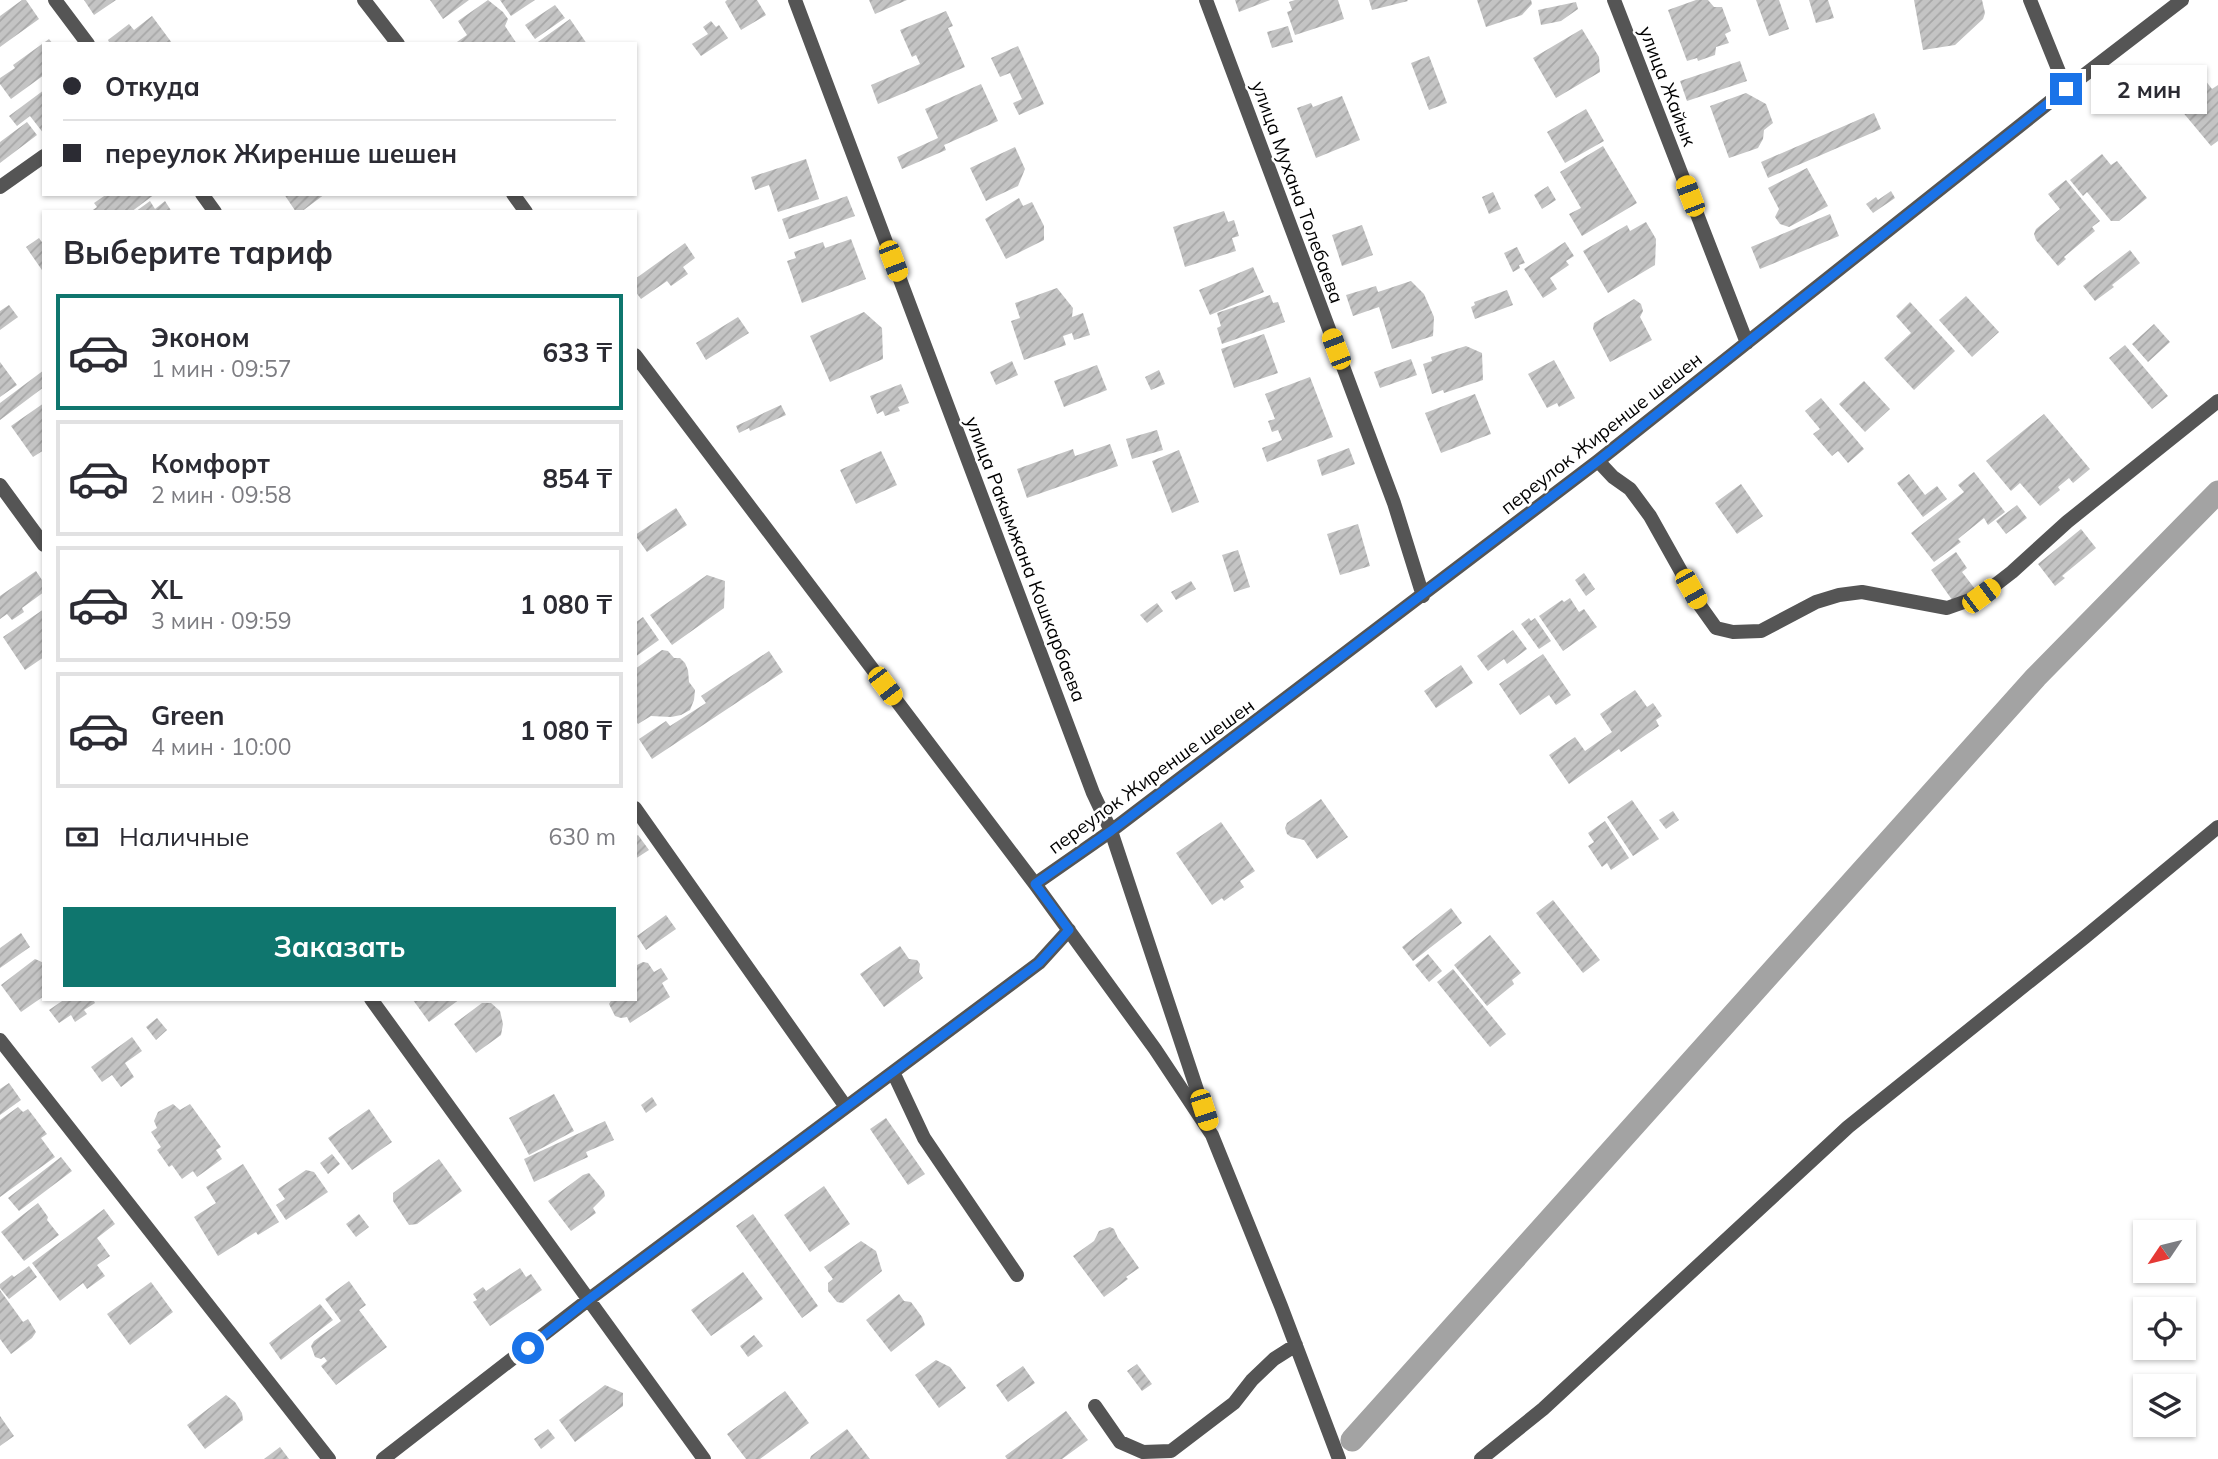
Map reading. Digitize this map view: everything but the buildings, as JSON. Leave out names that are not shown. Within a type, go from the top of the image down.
[{"type":"street","points":[[55,0],[86,42]]},
{"type":"street","points":[[364,0],[396,42]]},
{"type":"street","name":"улица Ракымжана Кошкарбаева","points":[[795,0],[1088,781],[1111,831],[1212,1135]]},
{"type":"street","name":"улица Мухана Толебаева","points":[[1206,0],[1394,503],[1423,596]]},
{"type":"street","name":"улица Жайык","points":[[1614,0],[1747,343]]},
{"type":"street","points":[[2030,0],[2066,89]]},
{"type":"street","name":"переулок Жиренше шешен","points":[[1035,884],[1111,831],[1423,596],[2182,0]]},
{"type":"street","points":[[0,187],[42,157]]},
{"type":"street","points":[[637,358],[1035,884],[1155,1049],[1212,1135],[1339,1459]]},
{"type":"street","points":[[1598,461],[1613,477],[1630,489],[1650,516],[1701,607],[1716,628],[1733,632],[1761,631],[1816,602],[1839,595],[1862,592],[1947,608],[1981,596],[2067,522],[2218,401]]},
{"type":"street","points":[[0,485],[42,542]]},
{"type":"street","points":[[637,811],[846,1107]]},
{"type":"street","points":[[1481,1459],[1543,1409],[1848,1127],[2218,827]]},
{"type":"street","points":[[383,1459],[588,1300],[1039,963],[1069,930]]},
{"type":"street","points":[[372,1001],[704,1459]]},
{"type":"street","points":[[0,1040],[329,1459]]},
{"type":"street","points":[[893,1072],[924,1138],[1017,1275]]},
{"type":"street","points":[[1095,1406],[1120,1442],[1143,1452],[1171,1451],[1234,1403],[1273,1359],[1296,1345]]},
{"type":"waterway","points":[[1352,1440],[2036,677],[2218,492]]},
{"type":"route","points":[[528,1348],[588,1300],[1039,963],[1069,930],[1035,884],[1111,831],[1423,596],[1598,461],[2066,89]]}]
